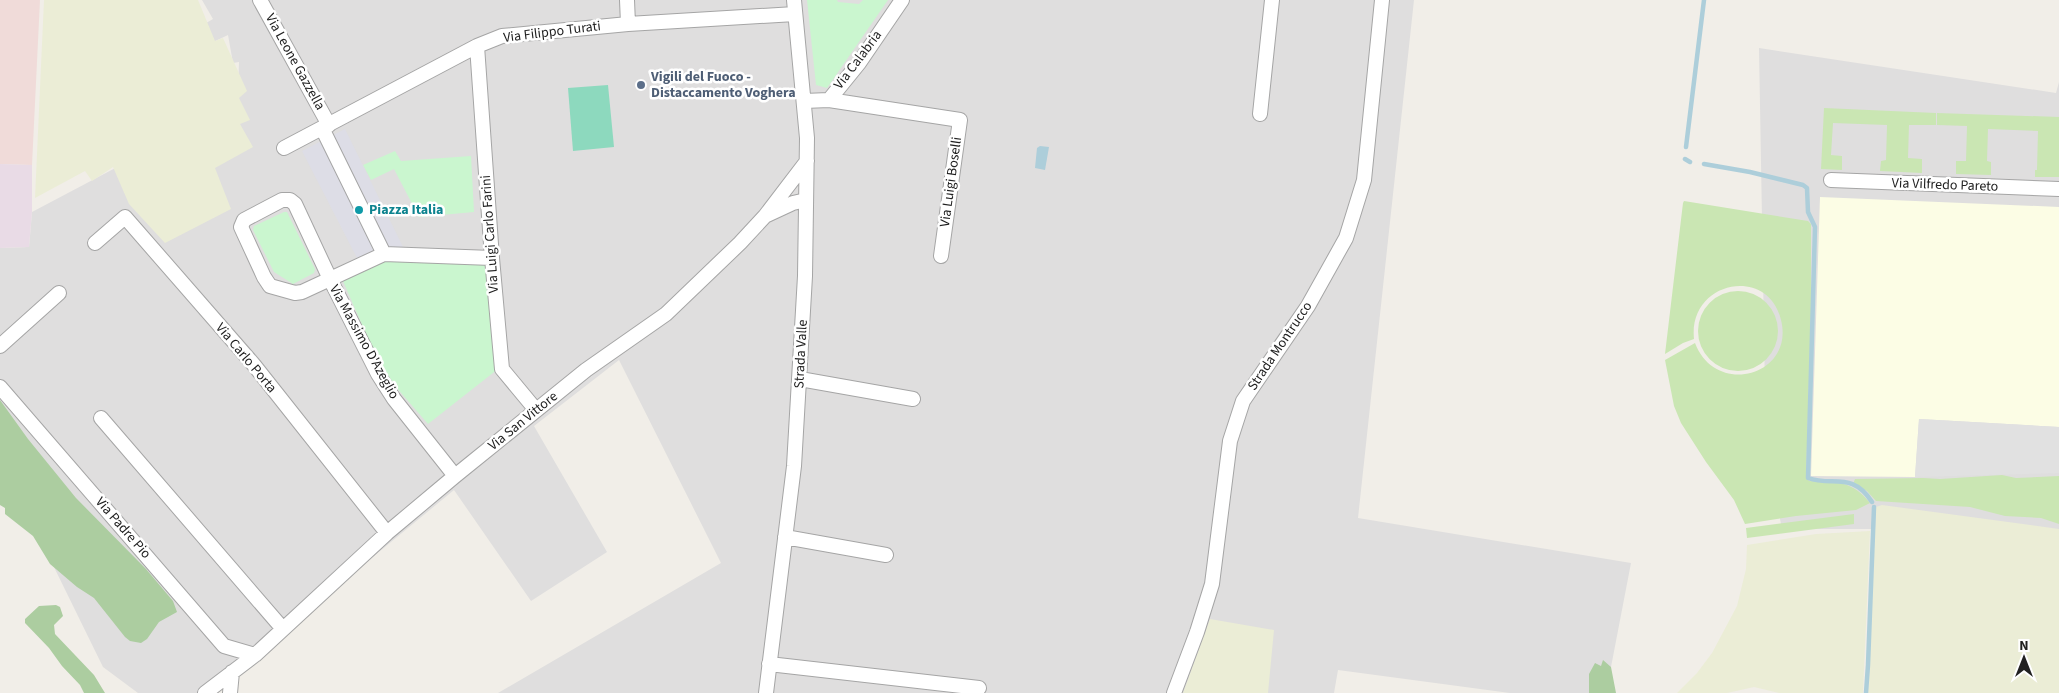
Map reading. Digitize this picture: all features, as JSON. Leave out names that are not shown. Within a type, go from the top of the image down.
[{"type":"street","name":"Via Leone Gazzella","points":[[260,0],[326,126]]},
{"type":"street","points":[[627,0],[628,24]]},
{"type":"street","name":"Via Calabria","points":[[804,102],[829,100],[859,63],[902,0]]},
{"type":"street","points":[[1260,114],[1272,0]]},
{"type":"street","name":"Strada Montrucco","points":[[1174,693],[1198,632],[1212,584],[1230,441],[1243,401],[1308,306],[1346,238],[1359,197],[1364,180],[1382,0]]},
{"type":"street","name":"Via Filippo Turati","points":[[284,148],[477,46],[502,36],[794,7]]},
{"type":"street","name":"Strada Valle","points":[[766,693],[794,466],[800,380],[807,138],[794,7]]},
{"type":"street","name":"Via Luigi Carlo Farini","points":[[477,46],[502,368],[536,410]]},
{"type":"street","name":"Via Luigi Boselli","points":[[829,100],[960,120],[941,256]]},
{"type":"street","points":[[326,126],[384,254]]},
{"type":"street","name":"Via San Vittore","points":[[205,693],[255,655],[388,533],[455,476],[586,370],[666,314],[740,243],[765,216],[807,161]]},
{"type":"street","name":"Via Vilfredo Pareto","points":[[1832,180],[2059,189]]},
{"type":"street","points":[[330,279],[295,204],[290,200],[282,200],[244,220],[241,227],[243,234],[270,286],[295,293],[330,279],[384,254],[492,258]]},
{"type":"street","name":"Via San Vittore","points":[[765,216],[793,203],[806,200]]},
{"type":"street","name":"Via Carlo Porta","points":[[95,243],[125,217],[254,365],[388,533]]},
{"type":"street","name":"Via Massimo D'Azeglio","points":[[330,279],[383,383],[455,476]]},
{"type":"street","points":[[0,346],[59,294]]},
{"type":"street","points":[[800,380],[913,399]]},
{"type":"street","name":"Via Padre Pio","points":[[0,387],[224,646],[255,655]]},
{"type":"street","points":[[101,418],[283,629]]},
{"type":"street","points":[[785,537],[886,555]]},
{"type":"street","points":[[769,664],[980,688]]},
{"type":"street","points":[[230,693],[232,672]]},
{"type":"shaded area","points":[[0,0],[40,0],[32,165],[0,164]]},
{"type":"shaded area","points":[[44,0],[198,0],[215,41],[223,38],[247,91],[239,98],[250,120],[240,124],[253,147],[215,168],[231,209],[165,243],[129,204],[113,167],[92,181],[85,171],[35,198]]},
{"type":"shaded area","points":[[202,0],[1414,0],[1358,518],[1631,563],[1606,693],[1510,693],[1338,670],[1334,693],[498,693],[721,563],[619,360],[534,426],[607,552],[531,601],[454,490],[208,693],[138,693],[103,667],[0,457],[0,248],[29,247],[32,212],[121,165],[237,121],[239,62],[233,63],[228,35],[211,43],[201,26],[213,19]]},
{"type":"shaded area","points":[[1759,48],[2056,93],[2059,82],[2059,529],[1782,529],[1766,447]]},
{"type":"shaded area","name":"Piazza Italia","points":[[345,129],[404,249],[381,248],[357,258],[302,151]]},
{"type":"shaded area","points":[[0,164],[32,165],[32,212],[29,247],[0,248]]},
{"type":"shaded area","points":[[1820,197],[2059,207],[2059,427],[1919,419],[1915,477],[1811,476]]},
{"type":"shaded area","points":[[1919,419],[2059,427],[2059,473],[1915,477]]},
{"type":"shaded area","points":[[1882,505],[2059,529],[2059,693],[1868,693],[1876,507]]},
{"type":"shaded area","points":[[1870,531],[1863,693],[1779,693],[1754,687],[1727,693],[1677,693],[1697,673],[1712,653],[1737,606],[1746,569],[1747,545],[1816,534]]},
{"type":"shaded area","points":[[1210,619],[1274,630],[1268,693],[1183,693]]},
{"type":"green space","points":[[807,0],[837,0],[838,2],[859,4],[863,0],[888,0],[827,88],[816,85]]},
{"type":"green space","points":[[608,85],[614,147],[573,151],[568,88]]},
{"type":"green space","points":[[1824,108],[1936,113],[1936,125],[1909,125],[1908,158],[1922,159],[1922,173],[1880,171],[1881,161],[1886,160],[1887,125],[1833,123],[1831,155],[1842,156],[1842,170],[1821,169]]},
{"type":"green space","points":[[1937,113],[2059,117],[2059,177],[2035,177],[2035,170],[2037,170],[2038,131],[1988,129],[1987,161],[1991,162],[1991,175],[1956,174],[1956,161],[1966,161],[1967,126],[1937,125]]},
{"type":"green space","points":[[395,151],[401,161],[471,156],[474,212],[419,217],[394,169],[371,180],[363,165]]},
{"type":"green space","points":[[1684,201],[1808,221],[1811,224],[1811,315],[1806,476],[1809,481],[1835,482],[1850,486],[1863,495],[1870,503],[1856,510],[1796,516],[1745,524],[1734,500],[1706,462],[1681,423],[1674,406],[1665,360],[1695,343],[1705,360],[1719,370],[1735,374],[1751,373],[1765,366],[1776,355],[1782,339],[1781,320],[1773,303],[1761,292],[1746,287],[1730,287],[1715,293],[1703,304],[1695,319],[1694,339],[1683,343],[1665,354]]},
{"type":"green space","points":[[287,212],[315,269],[314,273],[293,284],[274,272],[253,230],[254,226]]},
{"type":"green space","points":[[386,258],[488,264],[498,369],[428,424],[382,371],[343,281]]},
{"type":"green space","points":[[1738,291],[1753,294],[1766,303],[1775,316],[1778,331],[1775,346],[1766,359],[1753,368],[1738,371],[1723,368],[1710,359],[1701,346],[1698,331],[1701,316],[1710,303],[1723,294]]},
{"type":"green space","points":[[0,400],[28,439],[76,498],[146,569],[173,601],[177,612],[159,622],[147,639],[141,643],[130,641],[125,637],[94,598],[77,587],[50,564],[33,536],[5,514],[5,508],[0,505]]},
{"type":"green space","points":[[2002,475],[2016,478],[2059,476],[2059,524],[2041,518],[2005,516],[1970,507],[1876,501],[1867,491],[1853,484],[1855,479],[1940,479]]},
{"type":"green space","points":[[1854,514],[1854,524],[1747,538],[1746,528]]},
{"type":"green space","points":[[56,605],[60,607],[63,616],[54,625],[55,634],[94,675],[105,693],[84,693],[80,685],[62,666],[49,648],[25,623],[25,619],[39,606]]},
{"type":"green space","points":[[1603,660],[1611,667],[1616,693],[1589,693],[1589,674],[1595,663],[1601,666]]},
{"type":"water","points":[[1040,146],[1049,147],[1045,170],[1035,168],[1037,148]]},
{"type":"waterway","points":[[1686,147],[1704,0]]},
{"type":"waterway","points":[[1685,159],[1690,162]]},
{"type":"waterway","points":[[1704,164],[1750,172],[1803,185],[1807,188],[1808,212],[1815,227],[1808,478],[1850,483],[1865,492],[1872,502]]},
{"type":"waterway","points":[[1866,693],[1874,507]]},
{"type":"place","name":"Vigili del Fuoco - Distaccamento Voghera","points":[[641,85]]},
{"type":"place","name":"Piazza Italia","points":[[359,210]]}]
